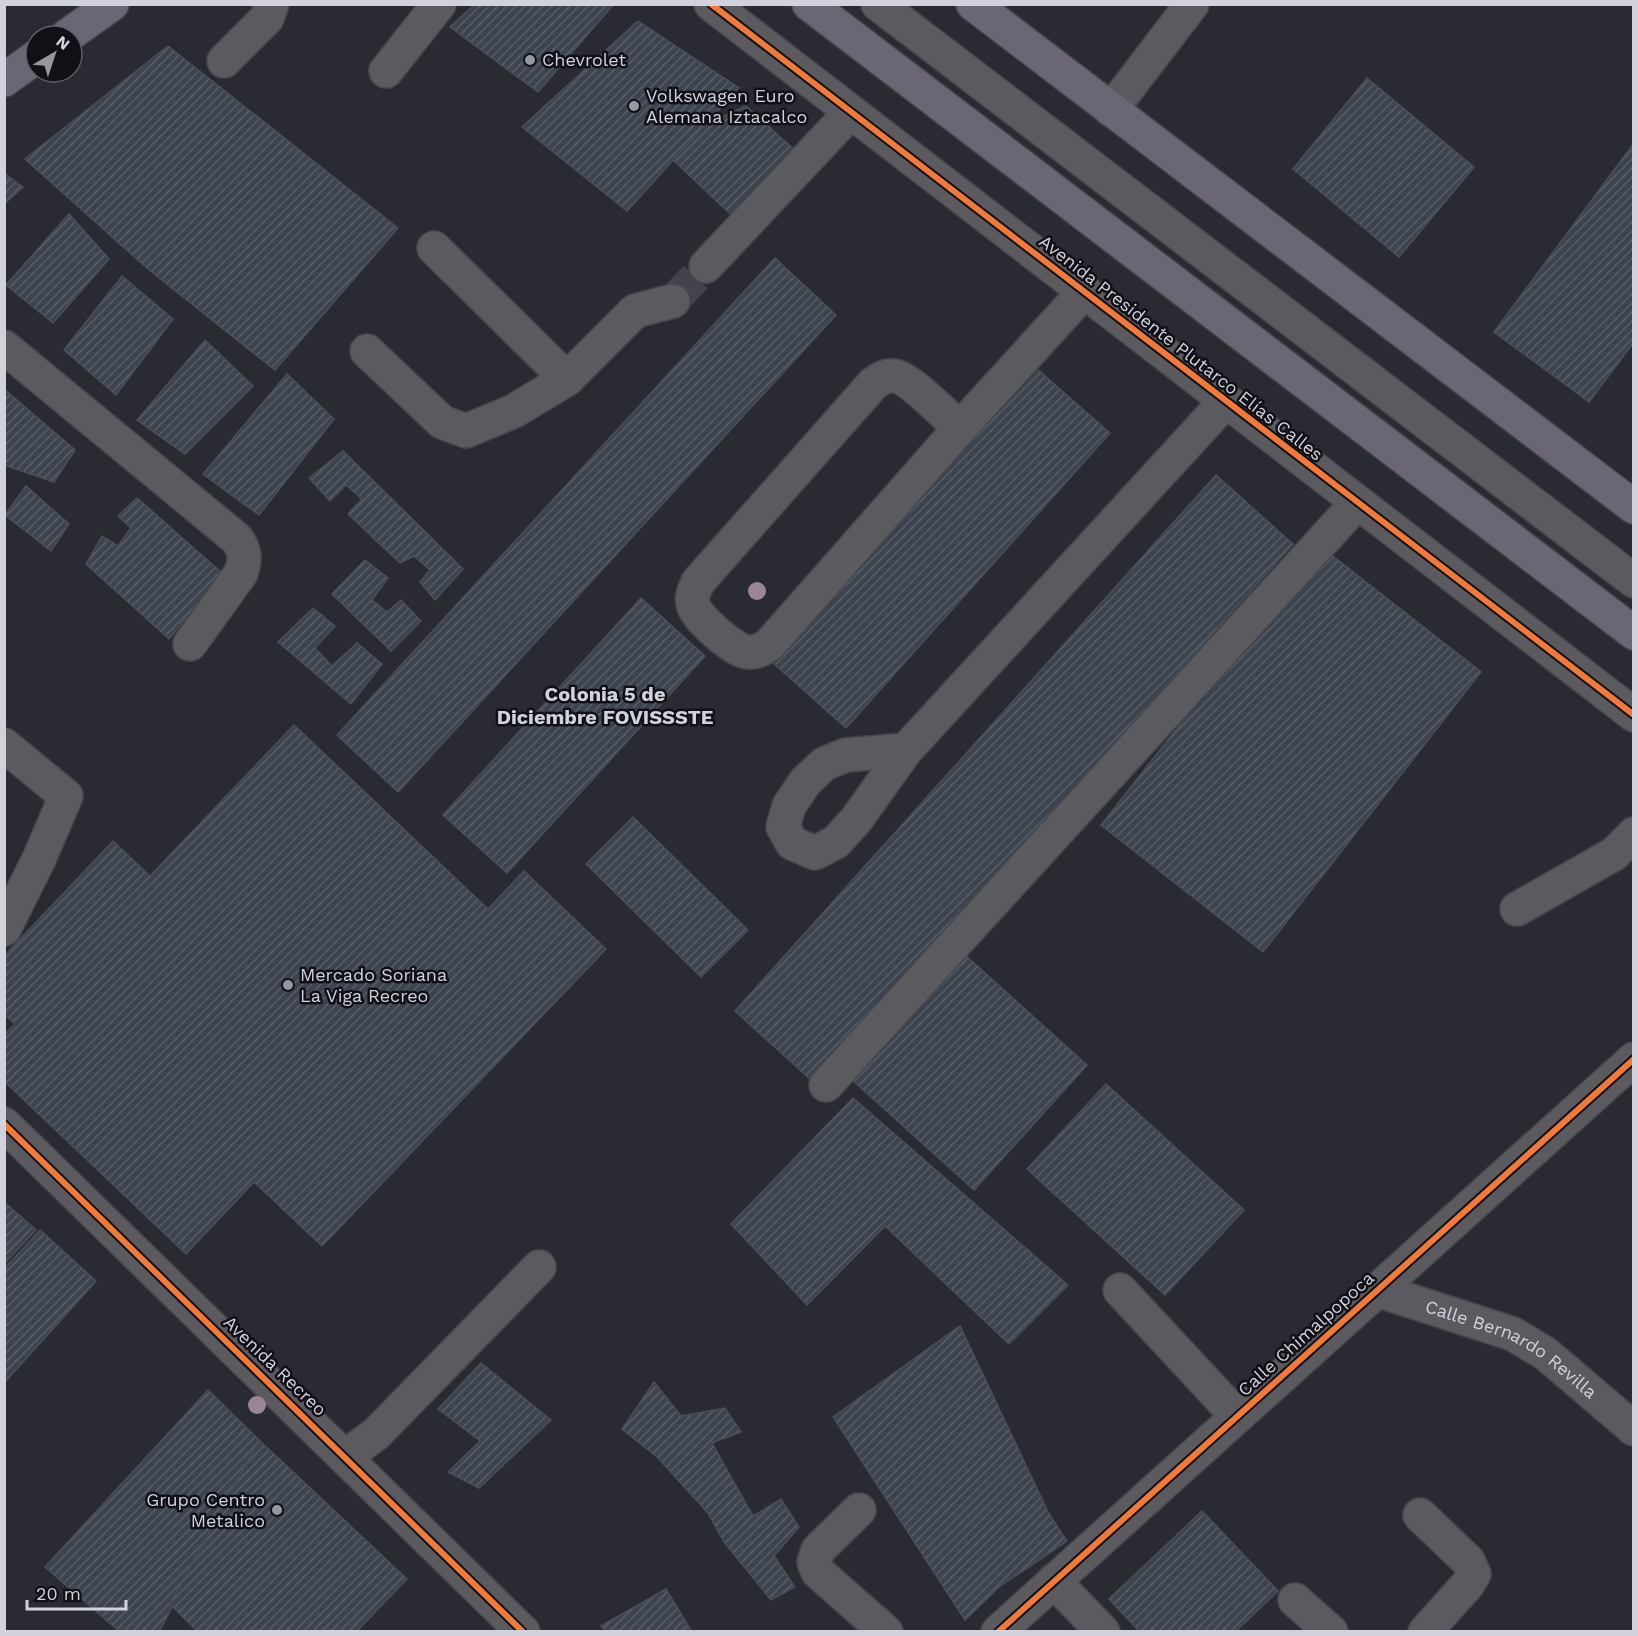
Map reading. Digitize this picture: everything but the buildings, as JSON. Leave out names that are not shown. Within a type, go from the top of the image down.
[{"type":"main road","points":[[84,24],[112,4]]},
{"type":"main road","points":[[809,4],[1634,633]]},
{"type":"main road","points":[[973,4],[1634,507]]},
{"type":"main road","points":[[4,80],[24,66]]},
{"type":"street","points":[[224,61],[267,18],[272,4]]},
{"type":"street","points":[[386,71],[439,4]]},
{"type":"street","name":"Avenida Presidente Plutarco Elías Calles","points":[[711,4],[1634,716]]},
{"type":"street","points":[[878,4],[1634,581]]},
{"type":"street","points":[[1111,110],[1192,4]]},
{"type":"street","points":[[706,266],[851,112]]},
{"type":"street","points":[[434,248],[567,379]]},
{"type":"street","points":[[960,428],[908,382],[896,376],[884,377],[873,384],[698,582],[693,594],[693,606],[700,617],[734,647],[745,653],[758,652],[769,645],[960,428],[1084,292]]},
{"type":"street","points":[[367,351],[442,422],[466,431],[514,411],[567,379],[635,311],[673,301]]},
{"type":"street","points":[[4,347],[237,539],[244,549],[245,561],[240,573],[190,644]]},
{"type":"street","points":[[906,750],[1225,402]]},
{"type":"street","points":[[826,1085],[1357,503]]},
{"type":"street","points":[[4,745],[66,796],[39,859],[4,929]]},
{"type":"street","points":[[1517,909],[1614,854],[1634,834]]},
{"type":"street","name":"Calle Chimalpopoca","points":[[998,1632],[1634,1059]]},
{"type":"street","name":"Avenida Recreo","points":[[4,1124],[346,1456],[523,1632]]},
{"type":"street","points":[[346,1456],[376,1434],[539,1267]]},
{"type":"street","points":[[1120,1290],[1237,1416]]},
{"type":"street","name":"Calle Bernardo Revilla","points":[[1377,1290],[1513,1334],[1546,1354],[1634,1429]]},
{"type":"street","points":[[859,1510],[818,1550],[814,1562],[818,1572],[886,1632]]},
{"type":"street","points":[[1420,1515],[1468,1561],[1474,1574],[1468,1584],[1425,1632]]},
{"type":"street","points":[[1054,1581],[1103,1632]]},
{"type":"street","points":[[1295,1600],[1331,1632]]},
{"type":"tunnel","points":[[673,301],[706,266]]},
{"type":"cycle path","points":[[711,4],[1634,715]]},
{"type":"cycle path","points":[[998,1632],[1634,1059]]},
{"type":"cycle path","points":[[4,1124],[523,1632]]},
{"type":"place","name":"Chevrolet","points":[[530,60]]},
{"type":"place","name":"Volkswagen Euro Alemana Iztacalco","points":[[634,106]]},
{"type":"place","name":"Mercado Soriana La Viga Recreo","points":[[288,985]]},
{"type":"place","name":"Grupo Centro Metalico","points":[[277,1510]]},
{"type":"district","name":"Colonia 5 de Diciembre FOVISSSTE","points":[[605,706]]}]
